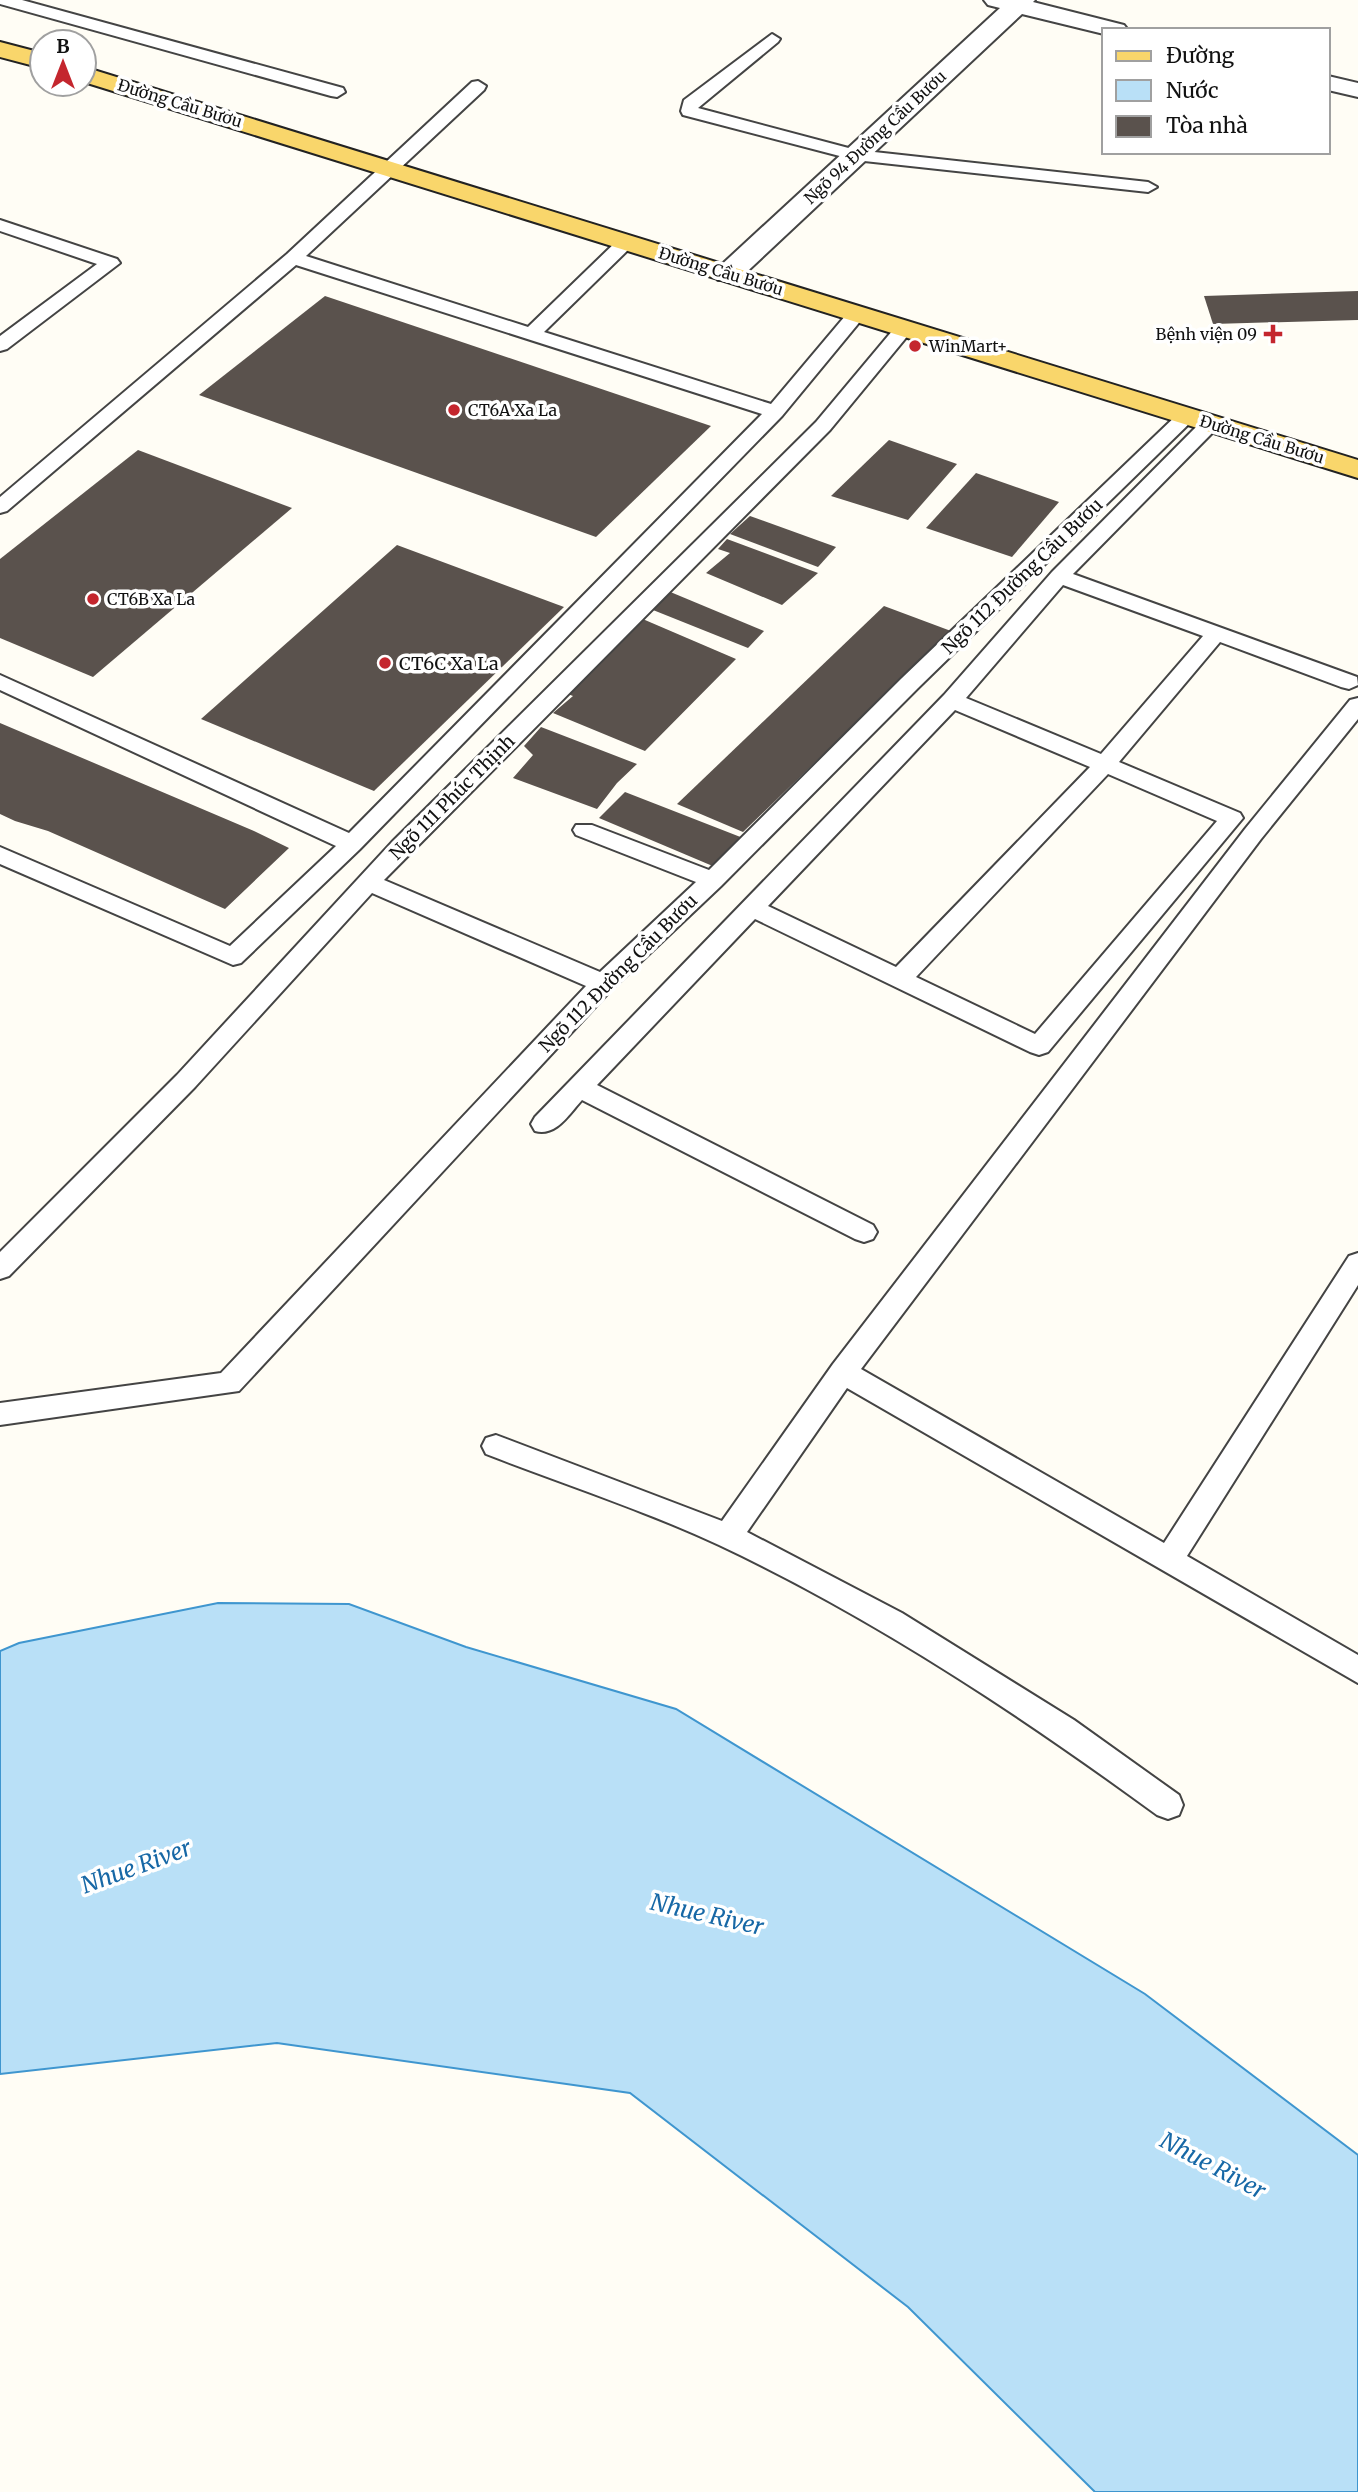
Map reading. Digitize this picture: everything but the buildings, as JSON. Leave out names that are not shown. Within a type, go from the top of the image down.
[{"type":"main road","points":[[0,48],[28,57]]},
{"type":"main road","name":"Đường Cầu Bươu","points":[[98,78],[1358,469]]},
{"type":"street","points":[[1012,2],[1109,28]]},
{"type":"street","name":"Ngõ 94 Đường Cầu Bươu","points":[[728,274],[1012,2]]},
{"type":"street","points":[[1330,83],[1358,90]]},
{"type":"lane","points":[[0,15],[8,1],[337,92]]},
{"type":"lane","points":[[772,39],[690,104],[689,111],[855,155],[1149,187]]},
{"type":"lane","points":[[0,507],[293,258],[478,86]]},
{"type":"lane","points":[[0,225],[111,263],[0,345]]},
{"type":"lane","points":[[531,334],[626,242]]},
{"type":"lane","points":[[293,258],[775,412]]},
{"type":"lane","points":[[0,855],[233,957],[352,844],[775,412],[858,313]]},
{"type":"lane","name":"Ngõ 111 Phúc Thịnh","points":[[0,1269],[186,1081],[368,883],[823,426],[905,328]]},
{"type":"lane","points":[[544,1124],[952,700],[1199,420]]},
{"type":"lane","name":"Ngõ 112 Đường Cầu Bươu","points":[[0,1414],[229,1383],[603,983],[713,880],[910,683],[1199,420]]},
{"type":"lane","points":[[728,1536],[843,1373],[1253,834],[1353,693],[1215,635],[1059,576]]},
{"type":"lane","points":[[900,979],[1105,764],[1215,635]]},
{"type":"lane","points":[[0,682],[352,844]]},
{"type":"lane","points":[[752,908],[1039,1046],[1233,818],[952,700]]},
{"type":"lane","points":[[584,830],[713,880]]},
{"type":"lane","points":[[368,883],[603,983]]},
{"type":"lane","points":[[579,1087],[864,1232]]},
{"type":"lane","points":[[1168,1561],[1358,1263]]},
{"type":"lane","points":[[843,1373],[1358,1670]]},
{"type":"lane","points":[[496,1446],[728,1536],[892,1622],[1063,1729],[1168,1805]]},
{"type":"water","name":"Nhue River","points":[[218,1603],[349,1604],[466,1647],[676,1709],[1145,1994],[1358,2155],[1358,2492],[1095,2492],[908,2307],[630,2093],[277,2043],[0,2074],[0,1651],[19,1643]]},
{"type":"place","name":"Bệnh viện 09","points":[[1273,334]]},
{"type":"place","name":"WinMart+","points":[[915,346]]},
{"type":"place","name":"CT6A Xa La","points":[[454,410]]},
{"type":"place","name":"CT6B Xa La","points":[[93,599]]},
{"type":"place","name":"CT6C Xa La","points":[[385,663]]}]
